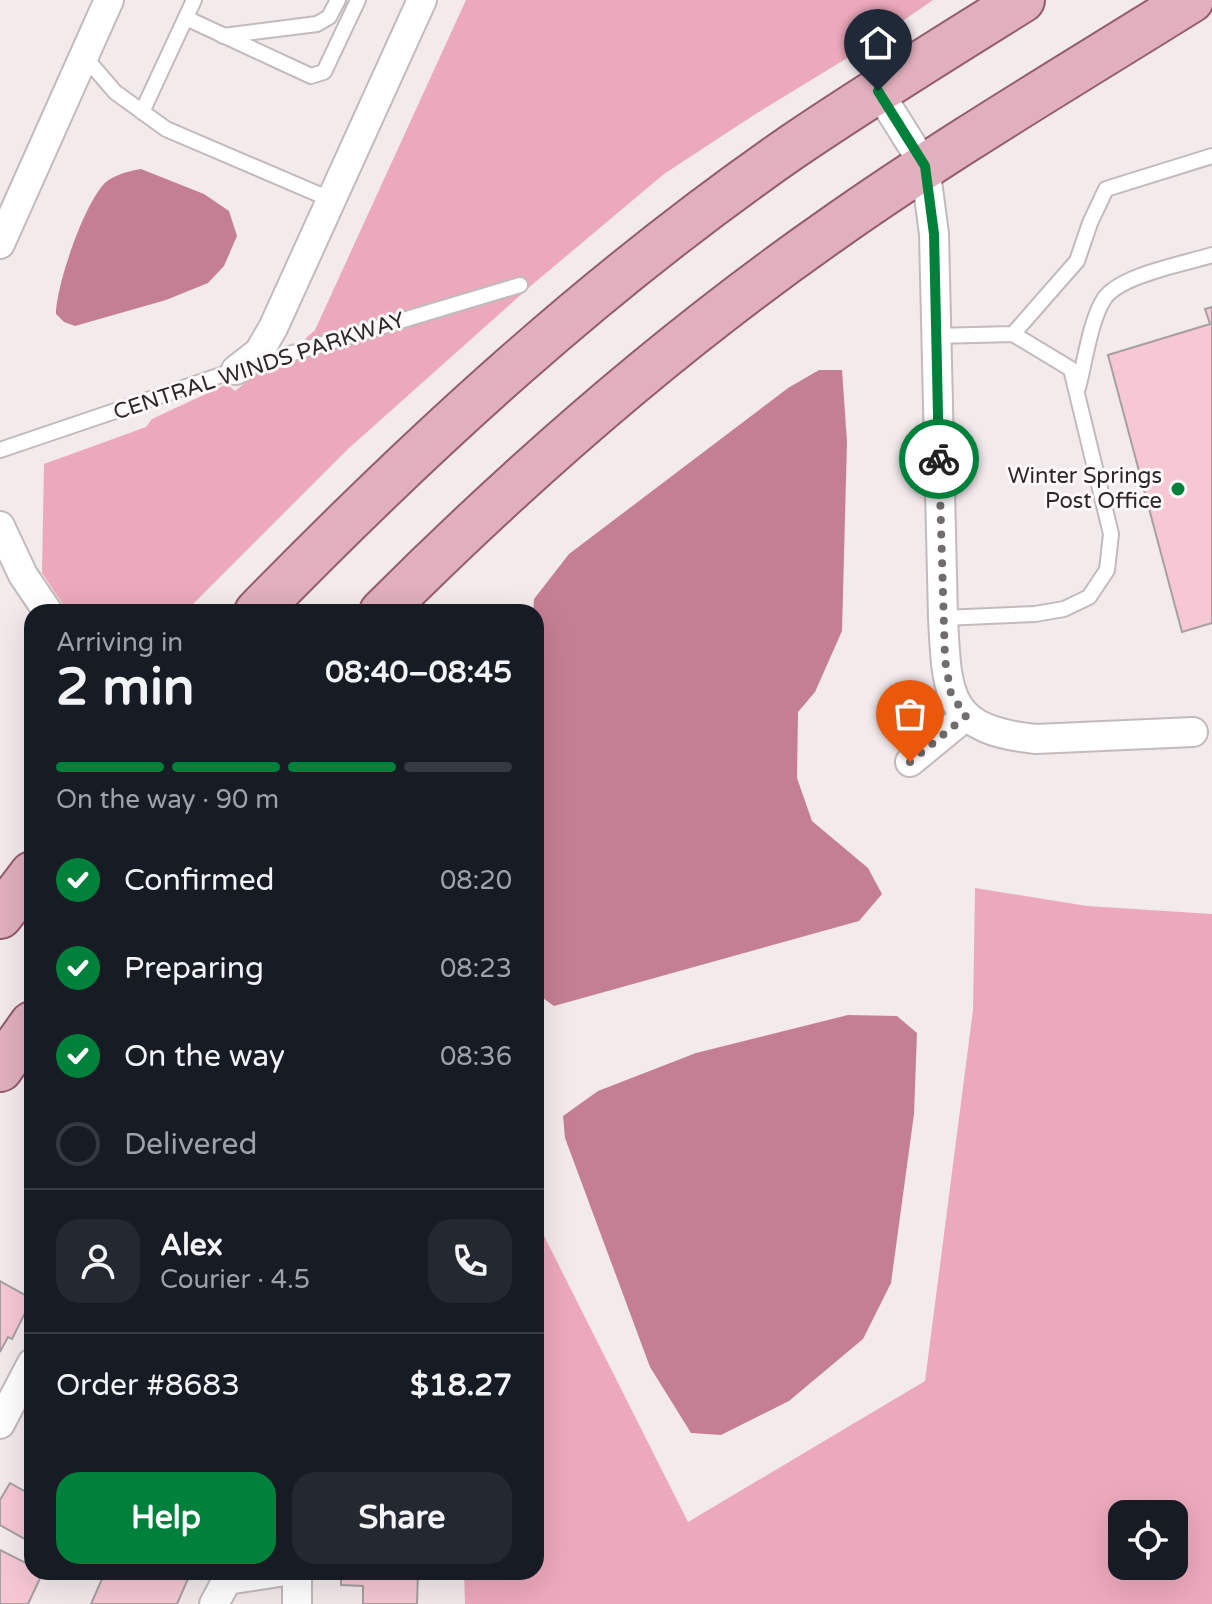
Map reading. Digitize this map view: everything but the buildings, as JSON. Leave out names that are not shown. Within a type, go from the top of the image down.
[{"type":"main road","points":[[265,604],[406,463],[589,302],[790,148],[1022,0]]},
{"type":"main road","points":[[390,604],[481,517],[649,369],[832,229],[925,166],[1191,0]]},
{"type":"main road","points":[[0,916],[24,884]]},
{"type":"main road","points":[[0,1069],[24,1035]]},
{"type":"street","points":[[0,244],[109,0]]},
{"type":"street","points":[[236,370],[259,352],[273,328],[422,0]]},
{"type":"street","points":[[878,91],[925,166],[934,234],[943,618],[945,660],[951,694],[966,716],[990,731],[1036,739],[1205,732]]},
{"type":"street","points":[[0,526],[23,575],[43,604]]},
{"type":"street","points":[[910,762],[966,716]]},
{"type":"street","points":[[0,1424],[24,1378]]},
{"type":"street","points":[[214,1604],[227,1580]]},
{"type":"street","points":[[297,1580],[297,1604]]},
{"type":"lane","points":[[142,112],[194,0]]},
{"type":"lane","points":[[223,36],[317,24],[329,17],[338,0]]},
{"type":"lane","points":[[186,18],[311,76],[324,72],[358,0]]},
{"type":"lane","points":[[83,56],[115,92],[166,129],[332,200]]},
{"type":"lane","points":[[1013,334],[1077,261],[1106,189],[1212,156]]},
{"type":"lane","points":[[1077,392],[1104,299],[1119,284],[1212,255]]},
{"type":"lane","name":"CENTRAL WINDS PARKWAY","points":[[0,450],[236,370],[520,285]]},
{"type":"lane","points":[[935,336],[1013,334],[1071,369],[1111,534],[1107,570],[1089,597],[1064,609],[1035,614],[943,618]]},
{"type":"shaded area","points":[[466,0],[933,0],[862,49],[664,174],[533,284],[348,449],[193,604],[63,604],[42,573],[44,464],[146,427],[152,419],[227,384],[235,391],[269,364],[301,349],[306,338],[315,330]]},
{"type":"shaded area","points":[[141,169],[204,194],[229,211],[237,236],[224,266],[208,283],[166,300],[75,326],[64,322],[56,314],[57,301],[73,244],[89,207],[106,182]]},
{"type":"shaded area","points":[[819,370],[842,370],[847,442],[842,631],[815,692],[798,712],[797,778],[812,821],[868,868],[882,894],[859,921],[554,1006],[544,999],[544,604],[534,604],[534,599],[569,554],[788,388]]},
{"type":"shaded area","points":[[975,888],[1087,906],[1212,914],[1212,1604],[465,1604],[464,1580],[544,1580],[544,1236],[688,1522],[925,1381],[973,1010]]},
{"type":"shaded area","points":[[848,1015],[897,1016],[917,1033],[914,1114],[891,1283],[863,1339],[789,1401],[721,1435],[691,1433],[650,1367],[565,1138],[563,1116],[598,1091],[696,1053]]},
{"type":"way so far","points":[[910,762],[966,716],[951,694],[945,660],[939,459]]},
{"type":"place","name":"Winter Springs Post Office","points":[[1178,489]]},
{"type":"route","points":[[878,91],[925,166],[934,234],[939,459]]}]
